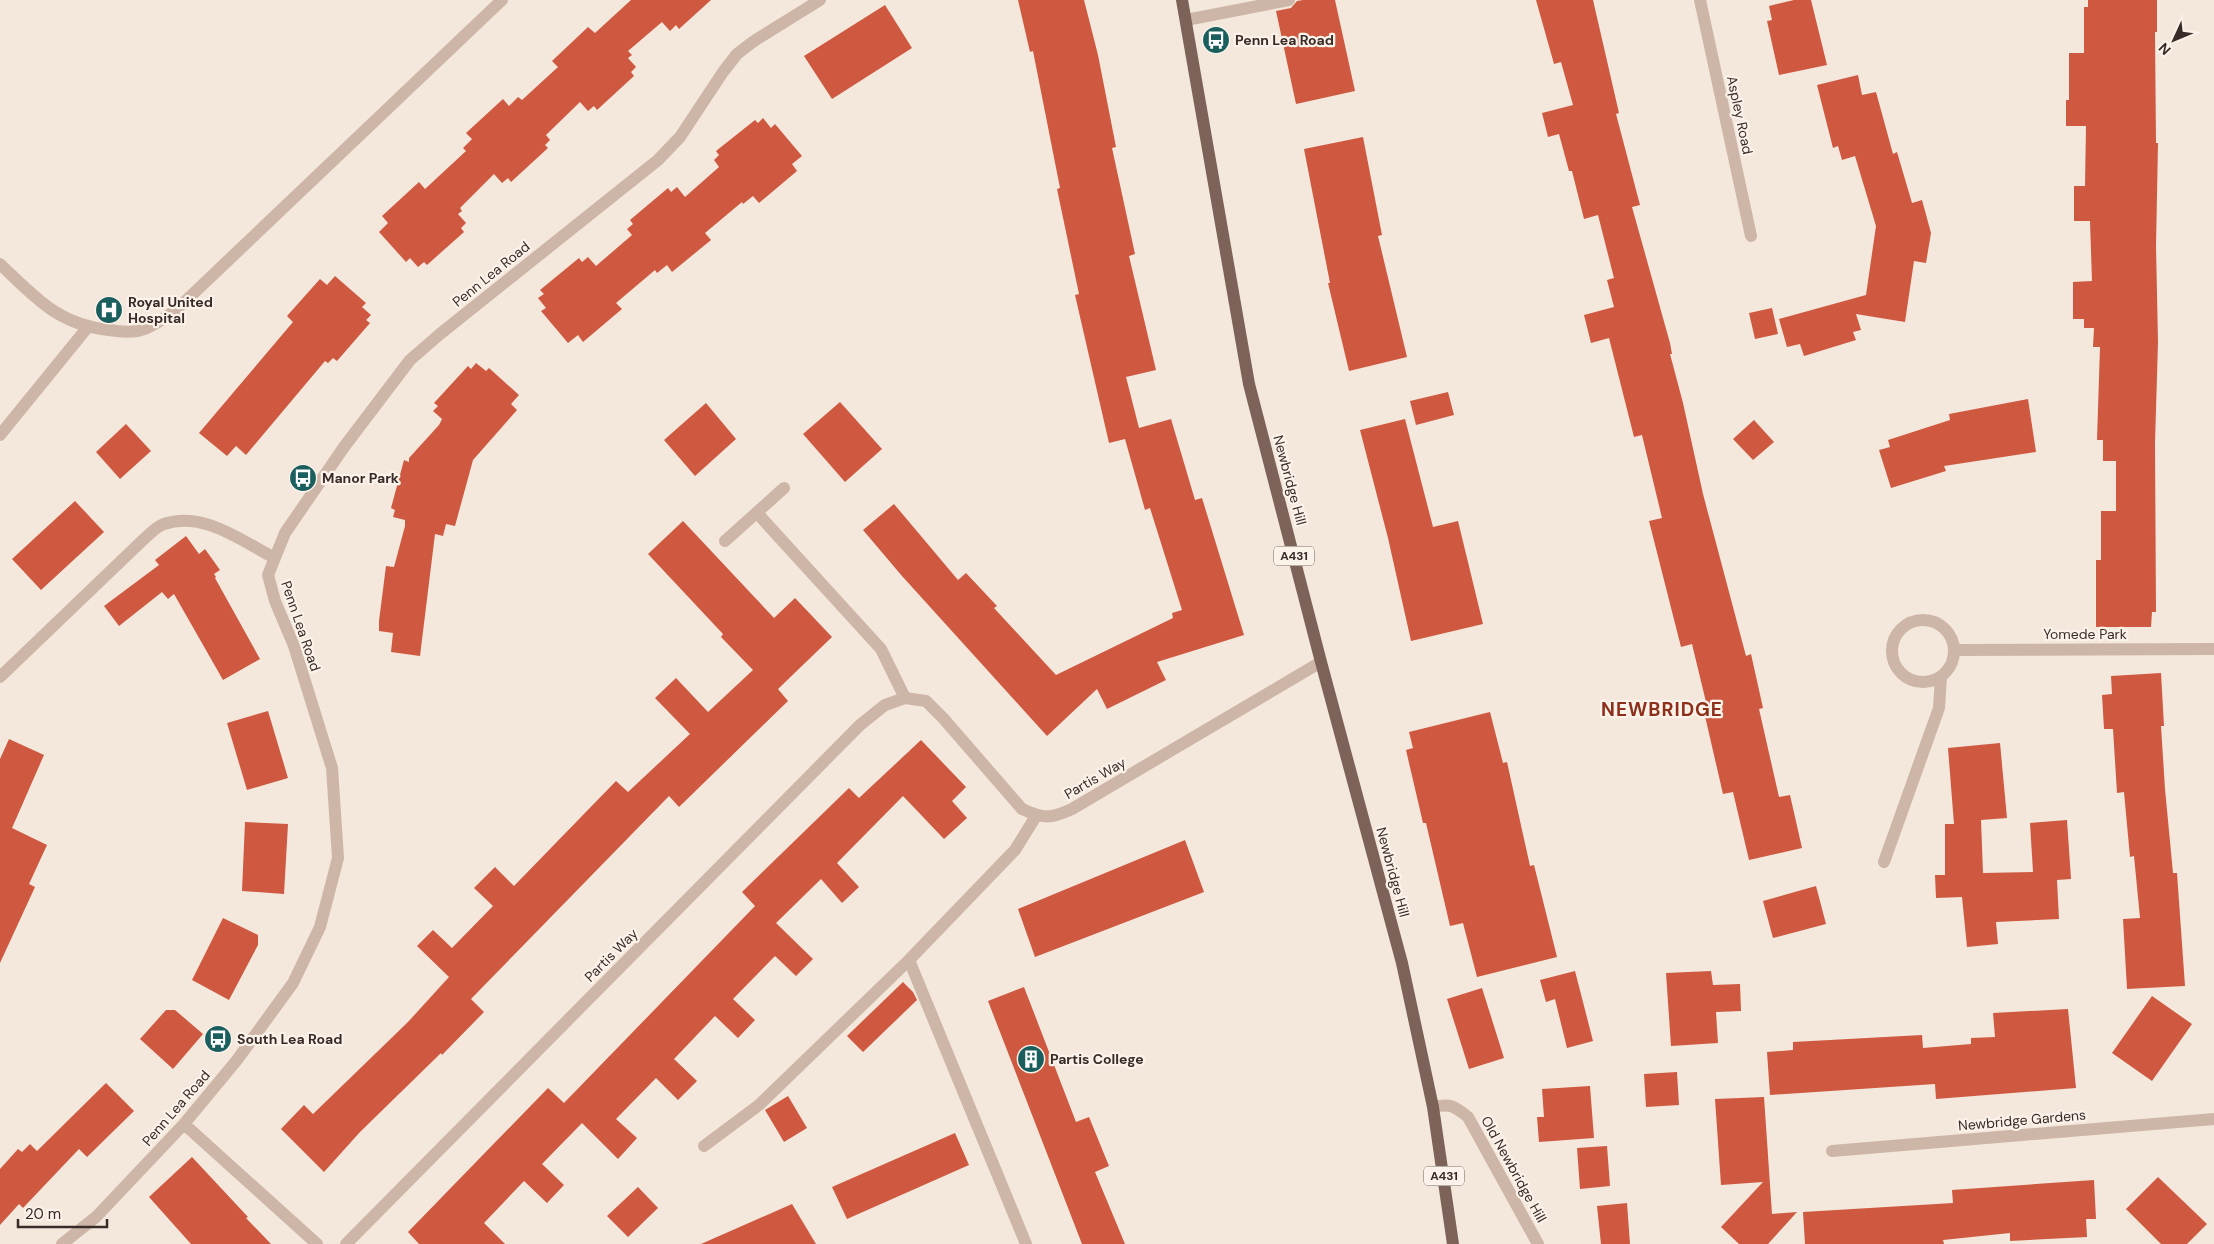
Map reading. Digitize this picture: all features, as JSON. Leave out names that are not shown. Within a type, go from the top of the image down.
[{"type":"main road","name":"Newbridge Hill","points":[[1182,0],[1249,384],[1402,963],[1433,1107]]},
{"type":"main road","name":"A431","points":[[1433,1107],[1453,1244]]},
{"type":"street","points":[[0,264],[59,317],[87,328],[124,332],[146,329],[176,310],[502,0]]},
{"type":"street","name":"Penn Lea Road","points":[[62,1244],[96,1217],[184,1124],[237,1060],[293,983],[320,927],[338,858],[332,768],[294,646],[275,602],[268,575],[284,533],[344,447],[410,360],[658,160],[680,137],[737,54],[754,41],[820,0]]},
{"type":"street","points":[[1186,20],[1288,0]]},
{"type":"street","name":"Aspley Road","points":[[1700,0],[1751,236]]},
{"type":"street","points":[[0,435],[87,328]]},
{"type":"street","points":[[725,541],[784,488]]},
{"type":"street","points":[[704,1146],[759,1105],[909,960],[1015,850],[1036,816],[1022,809],[926,701],[905,698],[881,649],[757,513]]},
{"type":"street","points":[[0,677],[162,524],[183,520],[212,524],[273,558]]},
{"type":"street","points":[[1926,619],[1936,622],[1947,630],[1953,640],[1955,650],[1954,661],[1942,677],[1932,681],[1920,682],[1909,679],[1900,672],[1893,661],[1892,650],[1895,636],[1902,627],[1910,622],[1926,619]]},
{"type":"street","name":"Yomede Park","points":[[1955,650],[2214,649]]},
{"type":"street","name":"Partis Way","points":[[1036,816],[1054,818],[1072,809],[1321,662]]},
{"type":"street","points":[[1884,862],[1939,708],[1942,677]]},
{"type":"street","name":"Partis Way","points":[[346,1244],[860,725],[885,705],[905,698]]},
{"type":"street","points":[[909,960],[1026,1244]]},
{"type":"street","name":"Old Newbridge Hill","points":[[1433,1107],[1446,1104],[1456,1107],[1468,1117],[1538,1244]]},
{"type":"street","name":"Newbridge Gardens","points":[[1832,1151],[2214,1119]]},
{"type":"street","points":[[184,1124],[317,1244]]},
{"type":"building","points":[[631,0],[711,0],[679,29],[676,25],[670,31],[662,22],[628,51],[632,55],[628,58],[636,67],[631,72],[634,76],[597,110],[594,106],[588,111],[580,102],[546,135],[550,140],[545,145],[548,148],[511,182],[508,178],[502,183],[494,174],[460,208],[462,211],[458,214],[466,223],[461,228],[464,232],[427,265],[424,262],[418,267],[410,258],[406,262],[379,232],[388,223],[382,216],[419,182],[425,189],[466,151],[463,148],[472,139],[466,133],[503,99],[509,106],[518,97],[522,100],[558,67],[552,61],[588,27],[595,33]]},
{"type":"building","points":[[1018,0],[1084,0],[1098,55],[1116,147],[1112,148],[1135,254],[1129,256],[1156,370],[1126,377],[1139,428],[1171,419],[1195,500],[1202,498],[1244,635],[1157,662],[1166,680],[1107,709],[1097,689],[1047,736],[902,576],[863,530],[894,504],[958,580],[966,573],[997,606],[994,608],[1056,675],[1173,618],[1172,613],[1182,610],[1150,508],[1145,510],[1125,439],[1109,443],[1075,295],[1079,294],[1057,189],[1060,188],[1033,51],[1030,52]]},
{"type":"building","points":[[1335,0],[1355,91],[1296,104],[1276,11],[1291,8],[1297,1]]},
{"type":"building","points":[[1536,0],[1593,0],[1619,113],[1616,114],[1640,205],[1632,207],[1670,343],[1672,354],[1670,354],[1703,494],[1746,656],[1751,654],[1763,708],[1759,709],[1779,797],[1790,795],[1802,848],[1749,860],[1733,792],[1723,794],[1702,703],[1706,702],[1692,644],[1681,647],[1649,521],[1662,518],[1642,435],[1634,437],[1609,338],[1591,343],[1584,315],[1614,307],[1607,280],[1614,278],[1598,215],[1584,219],[1572,171],[1569,171],[1559,134],[1548,137],[1542,113],[1573,105],[1561,62],[1554,64]]},
{"type":"building","points":[[1794,0],[1811,0],[1827,65],[1779,75],[1767,21],[1772,20],[1769,6]]},
{"type":"building","points":[[2088,0],[2157,0],[2157,32],[2155,32],[2156,143],[2158,143],[2156,246],[2158,342],[2155,443],[2156,612],[2152,612],[2151,627],[2096,627],[2096,560],[2101,560],[2101,511],[2116,511],[2116,461],[2103,461],[2103,440],[2097,440],[2100,347],[2093,347],[2094,328],[2084,328],[2084,319],[2073,319],[2073,282],[2092,281],[2090,221],[2074,221],[2074,186],[2085,186],[2086,126],[2066,126],[2066,100],[2069,100],[2069,53],[2084,53],[2084,7],[2088,7]]},
{"type":"building","points":[[885,5],[912,48],[832,99],[804,56]]},
{"type":"building","points":[[1858,75],[1862,95],[1876,92],[1893,154],[1897,152],[1912,203],[1922,200],[1931,233],[1926,263],[1914,261],[1905,322],[1856,314],[1861,330],[1853,332],[1856,340],[1804,356],[1800,344],[1787,347],[1779,319],[1866,295],[1876,226],[1855,156],[1842,160],[1838,146],[1833,148],[1817,85]]},
{"type":"building","points":[[763,118],[771,128],[775,124],[802,156],[792,164],[797,171],[759,203],[753,196],[743,204],[742,202],[705,233],[711,240],[672,272],[667,265],[657,273],[655,270],[616,303],[622,309],[583,342],[578,335],[568,343],[541,311],[546,308],[538,298],[544,294],[540,290],[579,258],[582,262],[588,257],[596,266],[632,235],[627,229],[633,224],[630,220],[668,188],[671,192],[677,187],[685,197],[719,167],[714,160],[719,155],[716,151],[755,120],[758,123]]},
{"type":"building","points":[[1363,137],[1382,235],[1378,236],[1407,357],[1349,371],[1328,283],[1330,283],[1304,149]]},
{"type":"building","points":[[335,276],[366,303],[362,307],[371,315],[366,320],[370,323],[337,361],[333,358],[328,363],[325,361],[246,455],[236,446],[227,456],[199,433],[293,322],[287,316],[320,279],[327,285]]},
{"type":"building","points":[[1772,308],[1778,334],[1755,339],[1749,313]]},
{"type":"building","points":[[476,363],[486,371],[489,368],[519,395],[511,404],[517,410],[473,460],[455,526],[446,524],[443,536],[435,534],[420,656],[391,652],[393,633],[379,631],[379,621],[386,566],[394,567],[405,526],[405,520],[393,517],[395,510],[391,508],[404,460],[409,462],[409,458],[439,425],[442,419],[433,411],[438,406],[434,403],[468,366],[471,369]]},
{"type":"building","points":[[1448,392],[1454,415],[1416,425],[1410,401]]},
{"type":"building","points":[[2028,399],[2036,452],[1944,466],[1946,471],[1891,488],[1879,450],[1890,447],[1888,440],[1950,420],[1949,414]]},
{"type":"building","points":[[840,402],[882,449],[845,482],[803,434]]},
{"type":"building","points":[[706,403],[736,439],[695,476],[664,440]]},
{"type":"building","points":[[1405,419],[1433,527],[1458,521],[1483,624],[1411,641],[1388,538],[1360,430]]},
{"type":"building","points":[[1754,420],[1774,442],[1753,460],[1733,439]]},
{"type":"building","points":[[126,424],[151,451],[120,479],[96,452]]},
{"type":"building","points":[[75,501],[104,532],[41,590],[12,559]]},
{"type":"building","points":[[683,521],[774,618],[795,598],[832,637],[778,689],[788,701],[679,807],[669,796],[471,999],[484,1012],[442,1055],[441,1053],[360,1132],[324,1172],[281,1129],[304,1105],[313,1114],[408,1022],[449,977],[417,946],[433,930],[452,948],[493,906],[474,888],[495,867],[514,886],[616,781],[628,792],[690,734],[655,698],[676,678],[708,712],[753,670],[721,637],[723,634],[648,554]]},
{"type":"building","points":[[186,536],[199,554],[205,549],[220,570],[214,574],[215,578],[260,659],[223,680],[174,594],[168,599],[162,592],[119,626],[104,606],[159,565],[155,560]]},
{"type":"building","points":[[2161,673],[2164,726],[2161,726],[2165,789],[2173,873],[2177,873],[2185,986],[2127,989],[2123,919],[2140,918],[2134,856],[2130,857],[2124,792],[2117,793],[2113,729],[2104,729],[2102,695],[2112,694],[2111,676]]},
{"type":"building","points":[[268,711],[288,778],[247,790],[227,723]]},
{"type":"building","points":[[1490,712],[1503,763],[1507,762],[1530,866],[1534,865],[1557,957],[1477,977],[1463,923],[1450,926],[1426,823],[1423,823],[1406,750],[1413,748],[1409,732]]},
{"type":"building","points":[[9,739],[44,755],[12,828],[47,845],[29,884],[35,887],[0,963],[0,759]]},
{"type":"building","points":[[921,740],[966,787],[952,801],[967,818],[944,839],[903,796],[837,863],[859,887],[842,903],[821,879],[776,923],[813,959],[796,976],[775,956],[733,999],[755,1020],[738,1038],[715,1016],[674,1059],[697,1081],[678,1100],[656,1078],[616,1119],[637,1138],[618,1159],[582,1123],[542,1164],[564,1185],[547,1203],[524,1181],[484,1223],[505,1244],[419,1244],[408,1232],[548,1088],[564,1103],[755,906],[742,892],[849,788],[859,798]]},
{"type":"building","points":[[2000,743],[2007,818],[1981,820],[1983,873],[2033,872],[2030,823],[2067,820],[2071,879],[2057,880],[2059,919],[1996,922],[1998,944],[1967,947],[1962,897],[1936,898],[1935,875],[1945,875],[1945,824],[1954,824],[1948,748]]},
{"type":"building","points":[[245,822],[288,824],[284,894],[242,891]]},
{"type":"building","points":[[1185,840],[1204,892],[1035,957],[1018,909]]},
{"type":"building","points":[[1816,886],[1826,924],[1773,938],[1763,901]]},
{"type":"building","points":[[223,918],[258,935],[258,945],[229,1000],[192,980]]},
{"type":"building","points":[[1575,971],[1593,1041],[1567,1048],[1555,999],[1546,1002],[1540,980]]},
{"type":"building","points":[[1711,971],[1713,985],[1740,984],[1741,1011],[1716,1012],[1718,1043],[1671,1046],[1666,973]]},
{"type":"building","points":[[903,982],[913,992],[917,1000],[863,1052],[847,1036]]},
{"type":"building","name":"Partis College","points":[[1024,987],[1076,1122],[1089,1117],[1109,1166],[1095,1172],[1125,1244],[1082,1244],[988,1001]]},
{"type":"building","points":[[1482,988],[1504,1058],[1469,1069],[1447,999]]},
{"type":"building","points":[[2152,996],[2192,1024],[2152,1081],[2112,1053]]},
{"type":"building","points":[[2068,1009],[2076,1088],[1936,1099],[1935,1084],[1770,1095],[1767,1052],[1793,1050],[1793,1042],[1922,1035],[1923,1048],[1971,1044],[1971,1038],[1995,1037],[1993,1013]]},
{"type":"building","points":[[166,1010],[175,1010],[203,1034],[173,1069],[140,1039]]},
{"type":"building","points":[[1677,1072],[1679,1105],[1646,1107],[1644,1074]]},
{"type":"building","points":[[106,1083],[134,1111],[87,1157],[79,1149],[23,1208],[19,1204],[0,1225],[0,1169],[18,1149],[22,1152],[30,1144],[37,1151]]},
{"type":"building","points":[[1590,1086],[1594,1138],[1539,1142],[1537,1117],[1544,1117],[1542,1089]]},
{"type":"building","points":[[788,1096],[807,1128],[784,1142],[765,1110]]},
{"type":"building","points":[[1764,1097],[1772,1214],[1797,1212],[1768,1244],[1739,1244],[1721,1227],[1763,1182],[1721,1185],[1715,1099]]},
{"type":"building","points":[[955,1133],[969,1165],[847,1219],[832,1187]]},
{"type":"building","points":[[1607,1146],[1610,1186],[1580,1189],[1577,1148]]},
{"type":"building","points":[[192,1157],[271,1244],[191,1244],[149,1197]]},
{"type":"building","points":[[2158,1177],[2207,1224],[2187,1244],[2161,1244],[2126,1209]]},
{"type":"building","points":[[2094,1180],[2096,1219],[2086,1219],[2087,1237],[2010,1241],[2010,1233],[1943,1240],[1944,1244],[1805,1244],[1803,1212],[1953,1203],[1952,1190]]},
{"type":"building","points":[[638,1187],[658,1208],[628,1237],[607,1216]]},
{"type":"building","points":[[1627,1203],[1630,1244],[1601,1244],[1597,1206]]},
{"type":"building","points":[[792,1204],[816,1244],[701,1244]]},
{"type":"place","name":"Penn Lea Road","points":[[1216,40]]},
{"type":"place","name":"Royal United Hospital","points":[[109,310]]},
{"type":"place","name":"Manor Park","points":[[303,478]]},
{"type":"place","name":"South Lea Road","points":[[218,1039]]},
{"type":"place","name":"Partis College","points":[[1031,1059]]},
{"type":"district","name":"NEWBRIDGE","points":[[1662,709]]}]
